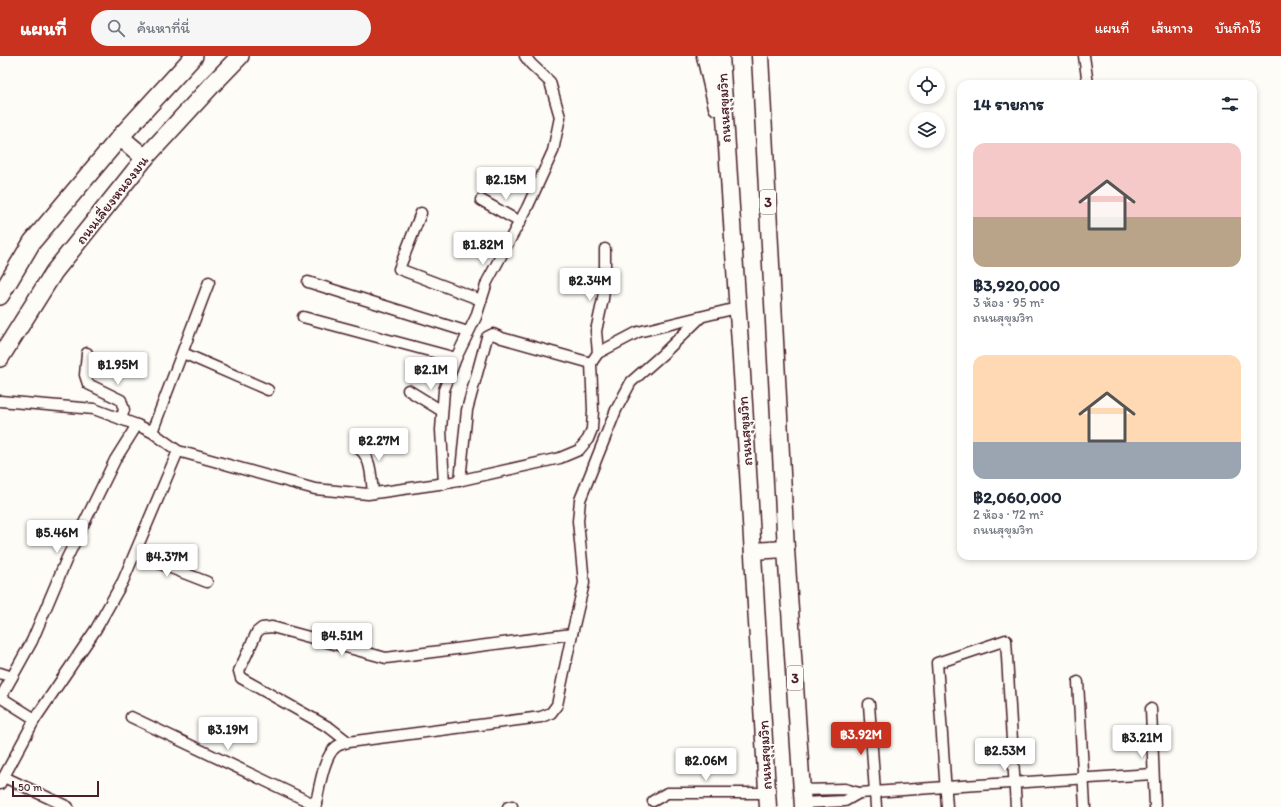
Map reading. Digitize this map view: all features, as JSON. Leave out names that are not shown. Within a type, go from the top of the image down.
[{"type":"highway","points":[[0,296],[32,242],[120,137],[194,56]]},
{"type":"highway","name":"ถนนเลี่ยงหนองมน","points":[[0,358],[54,272],[145,158],[240,56]]},
{"type":"highway","points":[[120,137],[145,158]]},
{"type":"main road","points":[[705,56],[726,146]]},
{"type":"main road","name":"ถนนสุขุมวิท","points":[[721,56],[753,551],[767,800]]},
{"type":"main road","name":"3","points":[[760,56],[786,549],[803,800]]},
{"type":"main road","points":[[753,551],[786,549]]},
{"type":"street","points":[[444,484],[440,430],[444,390],[456,358],[476,317],[487,282],[520,222],[553,151],[560,117],[550,82],[531,64],[525,56]]},
{"type":"street","points":[[1084,56],[1087,80]]},
{"type":"street","points":[[481,200],[520,222]]},
{"type":"street","points":[[421,213],[399,269],[481,300]]},
{"type":"street","points":[[598,353],[596,331],[603,299],[605,280],[605,249]]},
{"type":"street","points":[[152,432],[209,282]]},
{"type":"street","points":[[308,282],[468,332]]},
{"type":"street","points":[[0,400],[94,409],[137,424],[152,432],[178,451],[315,489],[368,494],[460,481],[560,458],[579,450],[588,439],[592,429],[593,410],[591,363],[598,353],[638,332],[737,308]]},
{"type":"street","points":[[303,317],[456,358]]},
{"type":"street","points":[[131,717],[315,806],[325,765],[330,753],[336,746],[348,742],[541,717],[551,713],[557,705],[584,583],[578,521],[580,500],[616,410],[631,382],[664,353],[700,317]]},
{"type":"street","points":[[460,481],[467,410],[487,337],[493,334],[502,338],[591,363]]},
{"type":"street","points":[[87,353],[85,375],[88,384],[121,400],[124,410],[121,419]]},
{"type":"street","points":[[183,353],[268,390]]},
{"type":"street","points":[[408,390],[442,411]]},
{"type":"street","points":[[35,718],[0,697],[32,641],[68,558],[115,460],[137,424]]},
{"type":"street","points":[[358,448],[365,452],[368,460],[373,493]]},
{"type":"street","points":[[68,807],[2,780],[35,718],[96,629],[123,581],[178,451]]},
{"type":"street","points":[[135,554],[207,582]]},
{"type":"street","points":[[348,742],[330,728],[242,678],[239,671],[257,632],[262,628],[272,627],[386,658],[572,634]]},
{"type":"street","points":[[947,807],[937,663],[1006,640],[1016,807]]},
{"type":"street","points":[[0,673],[12,677]]},
{"type":"street","points":[[1078,682],[1085,807]]},
{"type":"street","points":[[869,704],[876,807]]},
{"type":"street","points":[[1151,709],[1155,807]]},
{"type":"street","points":[[803,800],[845,789],[859,793],[946,786],[1153,774]]},
{"type":"street","points":[[653,801],[667,793],[767,800]]}]
